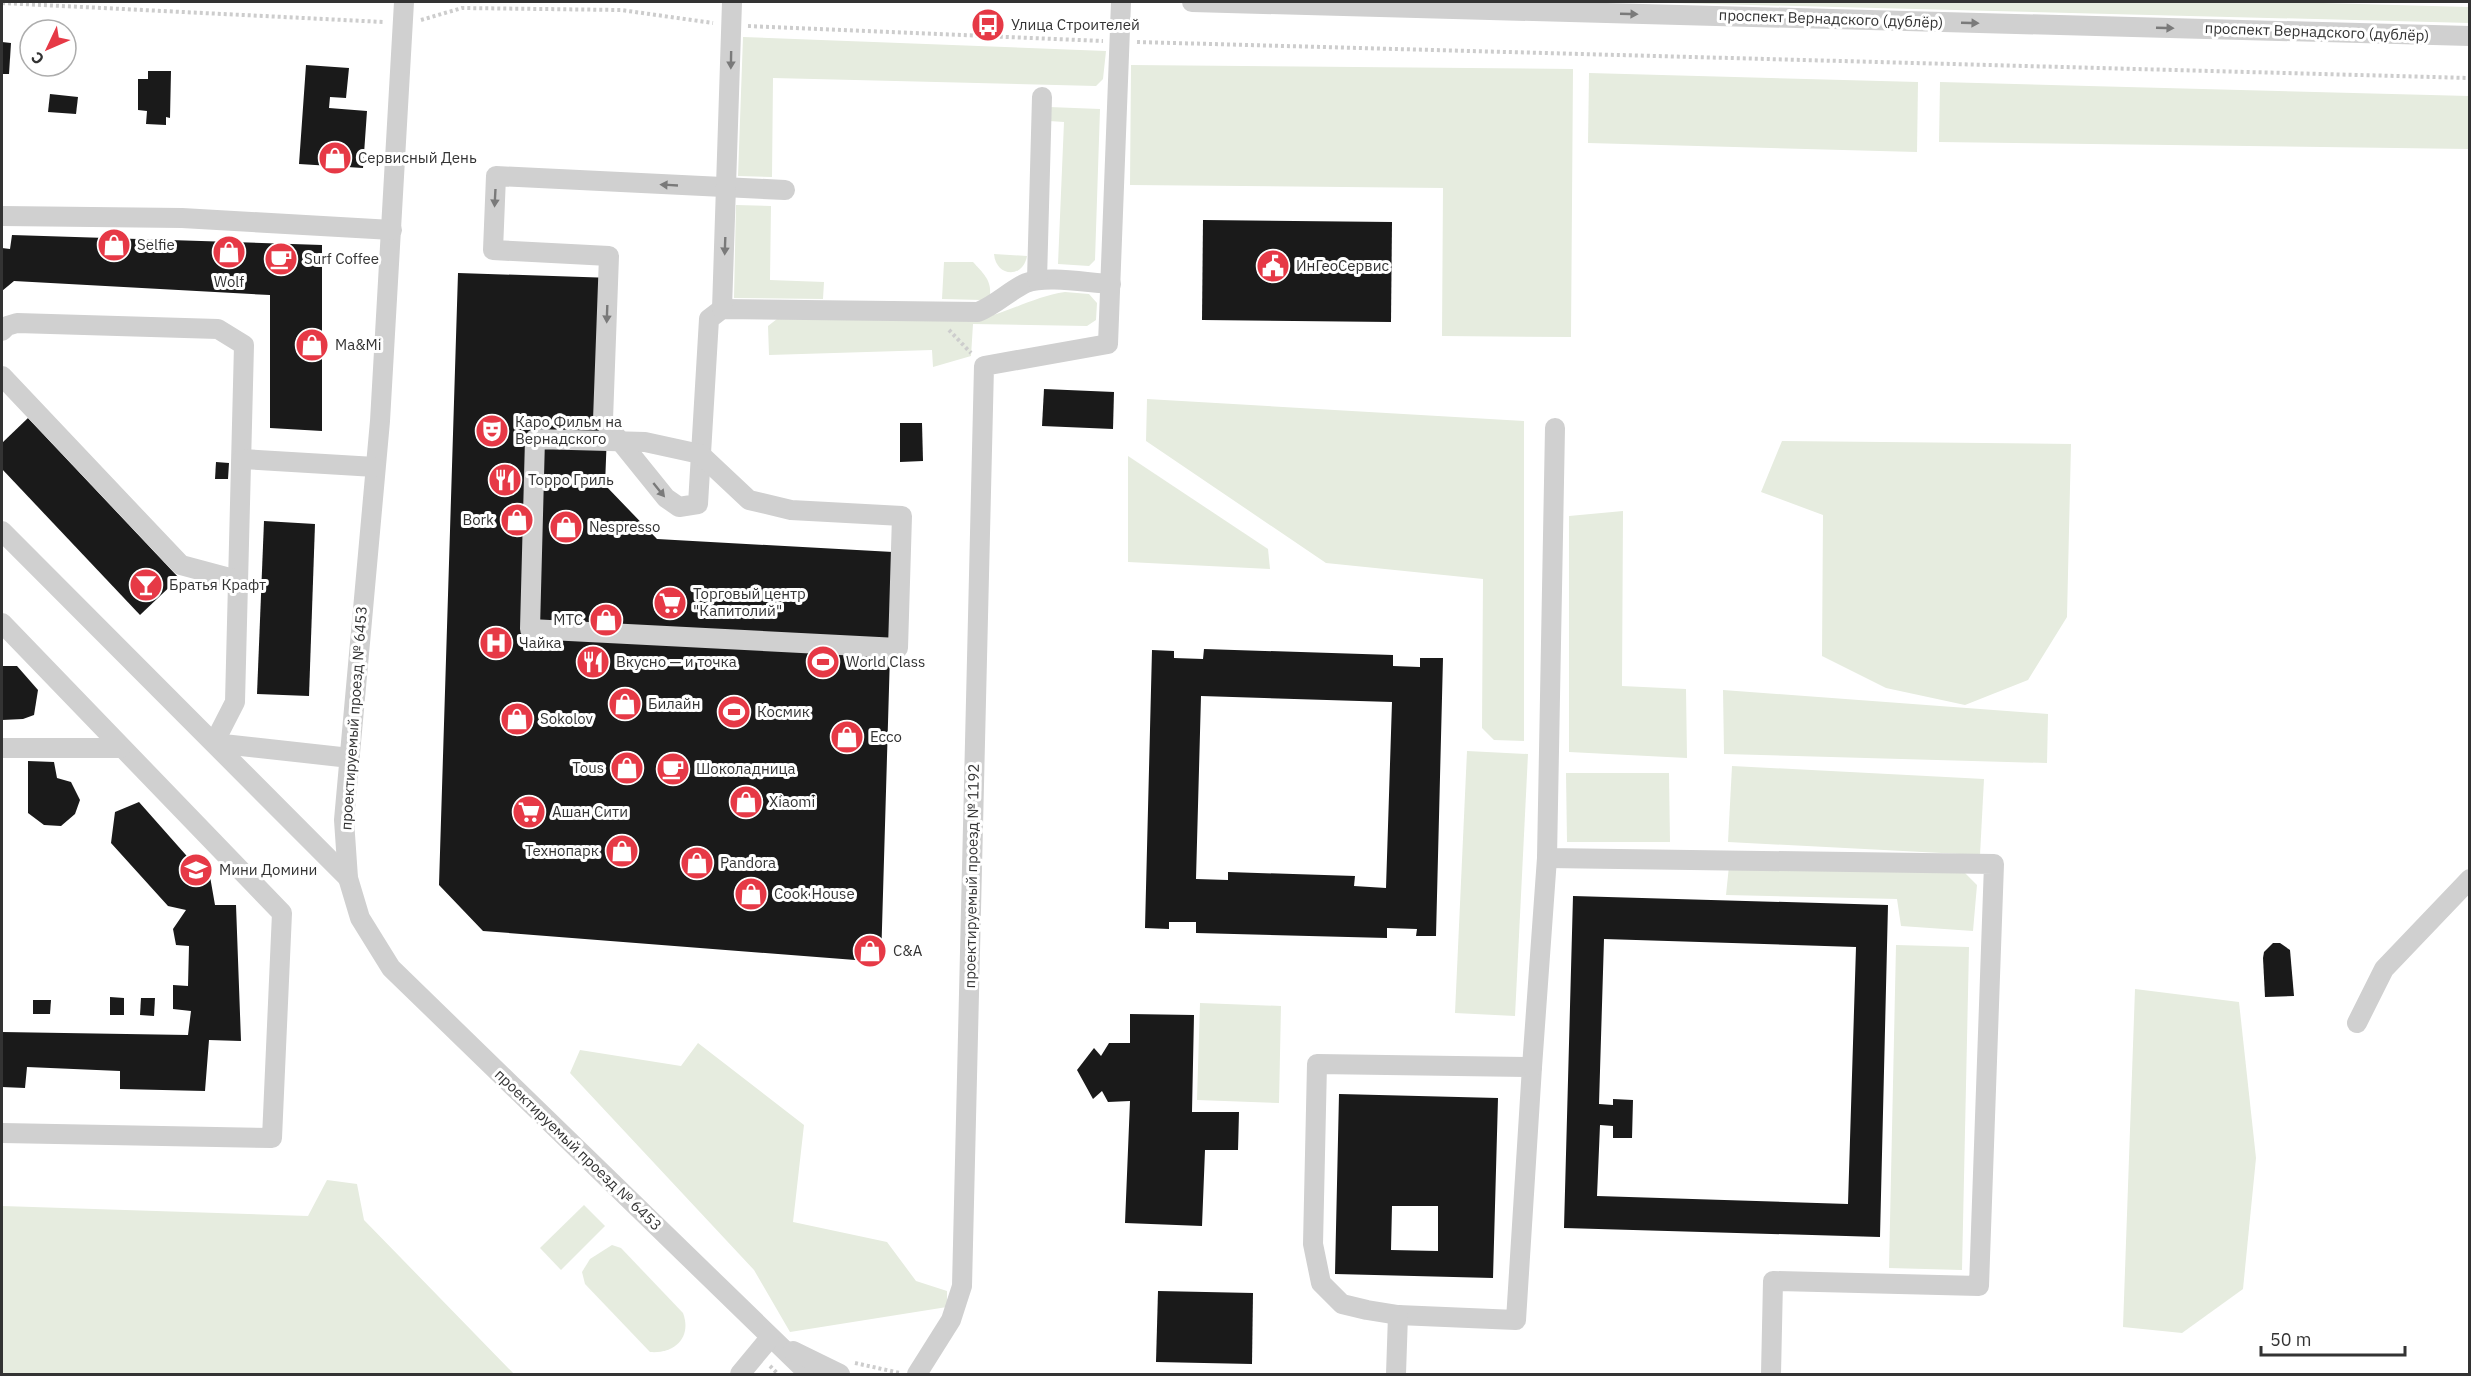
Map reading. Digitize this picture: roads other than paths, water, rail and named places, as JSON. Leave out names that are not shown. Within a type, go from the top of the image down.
[{"type":"street","name":"проектируемый проезд № 6453","points":[[404,2],[392,230],[375,467],[344,820],[348,878],[360,918],[391,968],[764,1346],[809,1374]]},
{"type":"street","points":[[722,309],[728,188],[732,2]]},
{"type":"street","points":[[785,190],[496,176],[493,250],[609,256],[603,420],[666,498],[679,507],[698,504],[709,319],[722,309],[978,312],[992,307],[1024,284],[1037,280],[1111,284],[1121,2]]},
{"type":"street","name":"проспект Вернадского (дублёр)","points":[[1192,2],[1589,7],[2469,36]]},
{"type":"street","points":[[1037,280],[1042,97]]},
{"type":"street","points":[[2,216],[182,218],[392,230]]},
{"type":"street","name":"проектируемый проезд № 1192","points":[[917,1374],[951,1320],[962,1286],[984,366],[1108,344],[1111,284]]},
{"type":"street","points":[[2,331],[7,326],[17,323],[218,329],[243,345],[235,702],[214,742]]},
{"type":"street","points":[[2,376],[181,566],[237,580]]},
{"type":"street","points":[[1532,1067],[1317,1064],[1312,1244],[1321,1283],[1342,1304],[1398,1314],[1516,1320],[1547,858],[1555,428]]},
{"type":"street","points":[[535,439],[645,442],[700,454],[749,500],[791,510],[902,516],[898,648],[530,629],[535,439]]},
{"type":"street","points":[[242,459],[375,467]]},
{"type":"street","points":[[2,531],[348,878]]},
{"type":"street","points":[[2,623],[120,748],[282,913],[272,1138],[2,1133]]},
{"type":"street","points":[[214,742],[350,758]]},
{"type":"street","points":[[2,748],[120,748]]},
{"type":"street","points":[[1547,858],[1994,864],[1979,1286],[1773,1281],[1771,1374]]},
{"type":"street","points":[[2357,1023],[2384,969],[2469,879]]},
{"type":"street","points":[[1396,1374],[1398,1314]]},
{"type":"street","name":"проектируемый проезд № 6453","points":[[764,1346],[845,1368]]},
{"type":"street","points":[[741,1374],[764,1346]]},
{"type":"place","name":"Улица Строителей","points":[[988,25]]},
{"type":"place","name":"Сервисный День","points":[[335,158]]},
{"type":"place","name":"Selfie","points":[[114,245]]},
{"type":"place","name":"Wolf","points":[[229,252]]},
{"type":"place","name":"Surf Coffee","points":[[281,259]]},
{"type":"place","name":"ИнГеоСервис","points":[[1273,266]]},
{"type":"place","name":"Ma&Mi","points":[[312,345]]},
{"type":"place","name":"Каро Фильм на Вернадского","points":[[492,431]]},
{"type":"place","name":"Торро Гриль","points":[[505,480]]},
{"type":"place","name":"Bork","points":[[517,520]]},
{"type":"place","name":"Nespresso","points":[[566,527]]},
{"type":"place","name":"Братья Крафт","points":[[146,585]]},
{"type":"place","name":"Торговый центр \"Капитолий\"","points":[[670,603]]},
{"type":"place","name":"МТС","points":[[606,620]]},
{"type":"place","name":"Чайка","points":[[496,643]]},
{"type":"place","name":"Вкусно — и точка","points":[[593,662]]},
{"type":"place","name":"World Class","points":[[823,662]]},
{"type":"place","name":"Билайн","points":[[625,704]]},
{"type":"place","name":"Космик","points":[[734,712]]},
{"type":"place","name":"Sokolov","points":[[517,719]]},
{"type":"place","name":"Ecco","points":[[847,737]]},
{"type":"place","name":"Tous","points":[[627,768]]},
{"type":"place","name":"Шоколадница","points":[[673,769]]},
{"type":"place","name":"Xiaomi","points":[[746,802]]},
{"type":"place","name":"Ашан Сити","points":[[529,812]]},
{"type":"place","name":"Технопарк","points":[[622,851]]},
{"type":"place","name":"Pandora","points":[[697,863]]},
{"type":"place","name":"Мини Домини","points":[[196,870]]},
{"type":"place","name":"Cook House","points":[[751,894]]},
{"type":"place","name":"C&A","points":[[870,951]]}]
